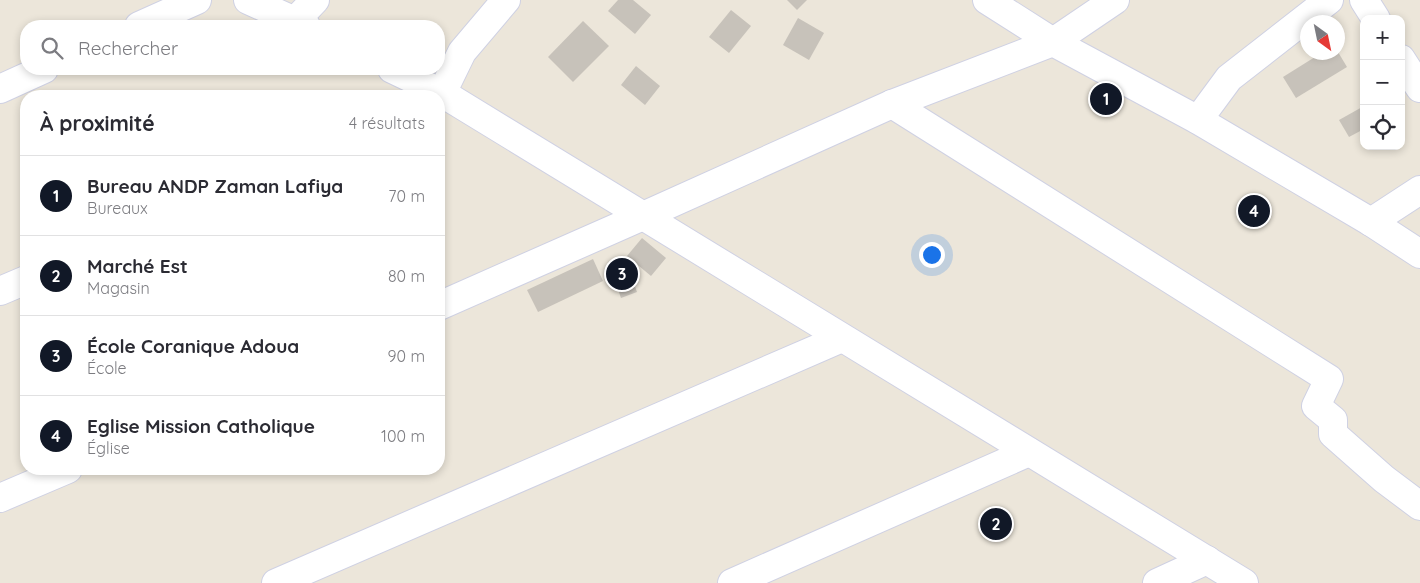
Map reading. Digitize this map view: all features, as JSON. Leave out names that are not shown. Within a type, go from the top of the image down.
[{"type":"street","points":[[152,20],[197,0]]},
{"type":"street","points":[[248,0],[292,20]]},
{"type":"street","points":[[303,20],[315,0]]},
{"type":"street","points":[[442,90],[462,52],[506,0]]},
{"type":"street","points":[[987,0],[1053,42],[1198,120],[1372,222],[1420,254]]},
{"type":"street","points":[[445,303],[892,104],[1053,42],[1116,0]]},
{"type":"street","points":[[1198,120],[1229,78],[1329,0]]},
{"type":"street","points":[[1364,0],[1373,15]]},
{"type":"street","points":[[1402,60],[1420,88]]},
{"type":"street","points":[[0,89],[31,75]]},
{"type":"street","points":[[403,75],[430,90]]},
{"type":"street","points":[[445,99],[642,216],[1244,583]]},
{"type":"street","points":[[892,104],[1329,379],[1316,406],[1333,420],[1332,434],[1384,479],[1420,506]]},
{"type":"street","points":[[1372,222],[1420,190]]},
{"type":"street","points":[[0,291],[20,283]]},
{"type":"street","points":[[276,583],[842,338]]},
{"type":"street","points":[[732,583],[1029,452]]},
{"type":"street","points":[[0,498],[54,475]]},
{"type":"street","points":[[1157,583],[1207,560]]},
{"type":"building","points":[[618,0],[633,0],[651,15],[635,34],[608,11]]},
{"type":"building","points":[[787,0],[807,0],[797,10]]},
{"type":"building","points":[[731,10],[751,26],[729,53],[709,37]]},
{"type":"building","points":[[798,18],[824,33],[809,60],[783,45]]},
{"type":"building","points":[[583,21],[609,46],[573,82],[548,57]]},
{"type":"building","points":[[1310,60],[1343,60],[1347,67],[1296,98],[1283,77]]},
{"type":"building","points":[[636,66],[660,86],[645,105],[621,85]]},
{"type":"building","points":[[1360,108],[1360,131],[1349,137],[1339,120]]},
{"type":"building","points":[[642,238],[666,258],[651,276],[627,256]]},
{"type":"building","points":[[624,256],[637,292],[621,298],[608,262]]},
{"type":"building","points":[[593,259],[603,281],[538,312],[527,290]]},
{"type":"place","name":"Bureau ANDP Zaman Lafiya","points":[[1106,99]]},
{"type":"place","name":"Eglise Mission Catholique","points":[[1254,211]]},
{"type":"place","name":"École Coranique Adoua","points":[[622,274]]},
{"type":"place","name":"Marché Est","points":[[996,524]]}]
